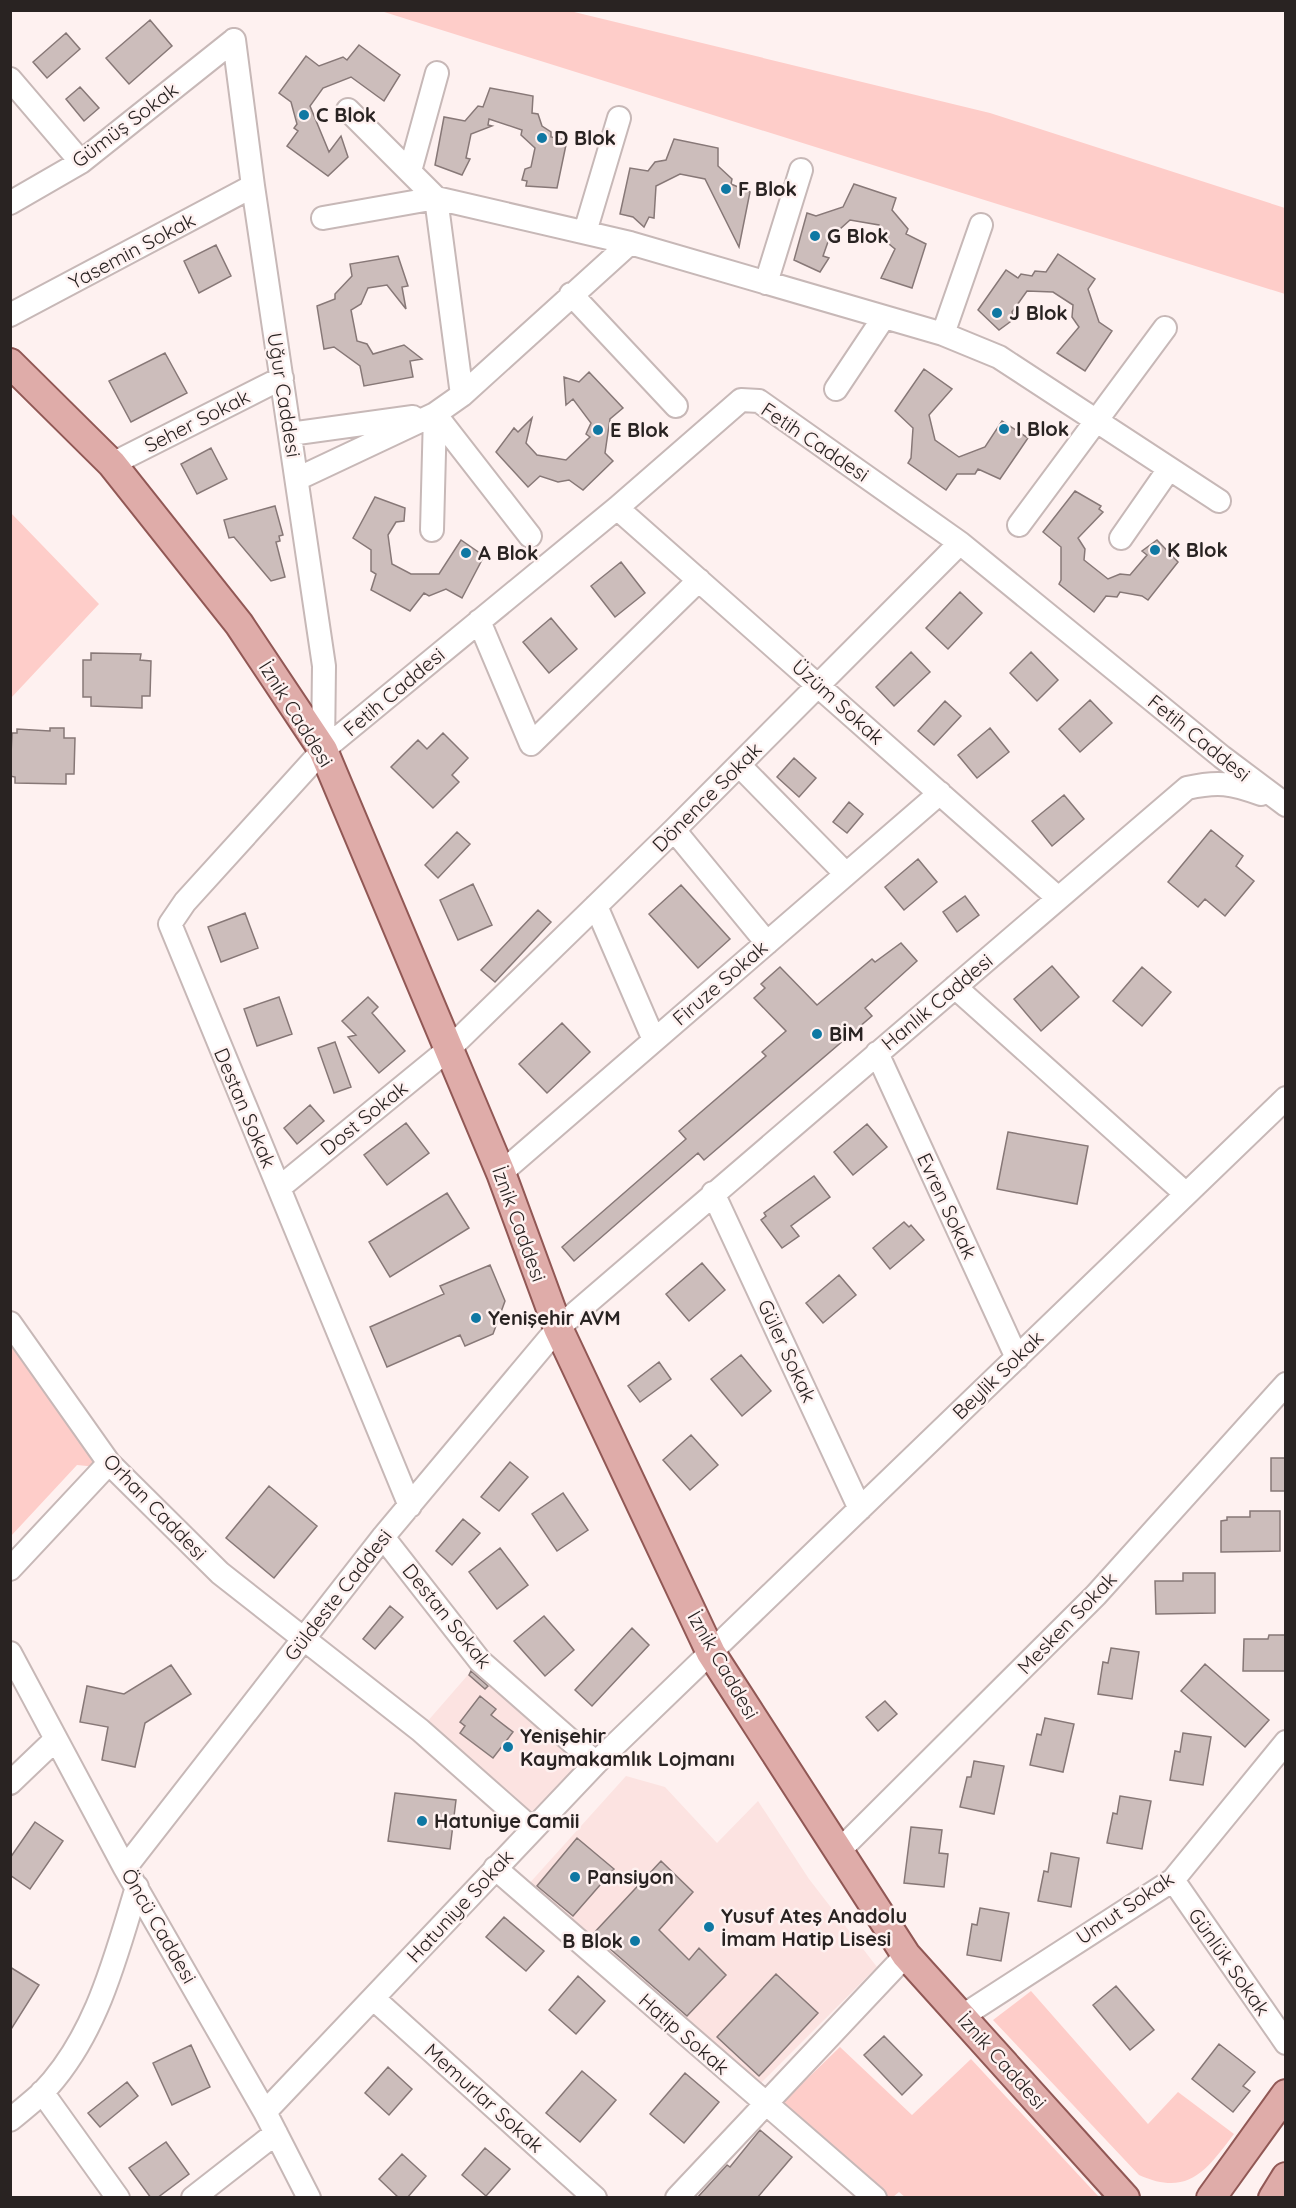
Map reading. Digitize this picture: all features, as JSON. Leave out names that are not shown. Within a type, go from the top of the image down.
[{"type":"main road","name":"İznik Caddesi","points":[[10,363],[112,464],[239,624],[323,750],[501,1173],[558,1328],[711,1653],[906,1955],[1125,2198]]},
{"type":"main road","points":[[1210,2198],[1286,2094]]},
{"type":"main road","points":[[1273,2198],[1286,2177]]},
{"type":"street","name":"Gümüş Sokak","points":[[10,203],[81,162],[234,40]]},
{"type":"street","name":"Uğur Caddesi","points":[[234,40],[253,186],[324,666],[323,750]]},
{"type":"street","points":[[410,171],[437,73]]},
{"type":"street","points":[[10,79],[81,162]]},
{"type":"street","points":[[348,110],[436,198],[462,395]]},
{"type":"street","points":[[585,232],[619,118]]},
{"type":"street","points":[[766,283],[801,170]]},
{"type":"street","name":"Yasemin Sokak","points":[[10,315],[253,186]]},
{"type":"street","points":[[323,218],[436,198],[630,243],[943,334],[999,357],[1219,501]]},
{"type":"street","points":[[943,334],[981,225]]},
{"type":"street","points":[[297,479],[435,414],[462,395],[630,243]]},
{"type":"street","points":[[571,294],[676,406]]},
{"type":"street","points":[[836,389],[884,317]]},
{"type":"street","points":[[1019,525],[1166,328]]},
{"type":"street","name":"Seher Sokak","points":[[112,464],[282,378]]},
{"type":"street","name":"Fetih Caddesi","points":[[323,750],[617,508],[741,400],[759,401],[960,543],[1222,757],[1284,804]]},
{"type":"street","points":[[290,434],[435,414]]},
{"type":"street","points":[[432,530],[435,414]]},
{"type":"street","points":[[435,414],[530,536]]},
{"type":"street","points":[[1121,538],[1169,469]]},
{"type":"street","name":"Üzüm Sokak","points":[[617,508],[1059,898]]},
{"type":"street","name":"Dönence Sokak","points":[[450,1048],[820,686],[960,543]]},
{"type":"street","points":[[479,621],[531,744],[699,580]]},
{"type":"street","name":"Destan Sokak","points":[[323,750],[185,902],[170,924],[410,1506]]},
{"type":"street","points":[[1187,788],[1222,757]]},
{"type":"street","points":[[739,765],[846,874]]},
{"type":"street","name":"Hanlık Caddesi","points":[[558,1328],[1187,788],[1215,782],[1237,785],[1284,804]]},
{"type":"street","name":"Firuze Sokak","points":[[501,1173],[940,793]]},
{"type":"street","points":[[674,830],[767,943]]},
{"type":"street","points":[[596,906],[654,1040]]},
{"type":"street","points":[[955,987],[1186,1194]]},
{"type":"street","name":"Dost Sokak","points":[[279,1188],[450,1048]]},
{"type":"street","name":"Evren Sokak","points":[[877,1053],[1017,1358]]},
{"type":"street","name":"Beylik Sokak","points":[[711,1653],[1286,1098]]},
{"type":"street","name":"Güler Sokak","points":[[713,1193],[860,1509]]},
{"type":"street","name":"Orhan Caddesi","points":[[10,1323],[109,1463],[220,1573],[303,1638]]},
{"type":"street","name":"Güldeste Caddesi","points":[[125,1868],[383,1537],[558,1328]]},
{"type":"street","name":"Mesken Sokak","points":[[838,1852],[1096,1595],[1286,1384]]},
{"type":"street","points":[[10,1569],[109,1463]]},
{"type":"street","name":"Destan Sokak","points":[[383,1537],[480,1661],[596,1763]]},
{"type":"street","points":[[303,1638],[420,1730],[532,1829]]},
{"type":"street","name":"Öncü Caddesi","points":[[10,1653],[125,1868],[265,2112],[309,2198]]},
{"type":"street","name":"Hatuniye Sokak","points":[[265,2112],[374,2000],[495,1868],[596,1763],[711,1653]]},
{"type":"street","points":[[10,1783],[55,1740]]},
{"type":"street","name":"Umut Sokak","points":[[961,2017],[1173,1880],[1286,1742]]},
{"type":"street","name":"Hatip Sokak","points":[[495,1868],[875,2198]]},
{"type":"street","name":"Günlük Sokak","points":[[1173,1880],[1286,2043]]},
{"type":"street","points":[[10,2120],[42,2092],[75,2050],[106,1989],[137,1887]]},
{"type":"street","points":[[677,2198],[906,1955]]},
{"type":"street","name":"Memurlar Sokak","points":[[374,2000],[595,2198]]},
{"type":"street","points":[[42,2092],[118,2198]]},
{"type":"street","points":[[193,2198],[276,2133]]},
{"type":"shaded area","points":[[381,11],[570,11],[990,113],[1285,208],[1285,294]]},
{"type":"shaded area","points":[[11,513],[99,604],[10,698]]},
{"type":"shaded area","points":[[10,1339],[97,1467],[77,1465],[11,1536]]},
{"type":"shaded area","name":"Yenişehir Kaymakamlık Lojmanı","points":[[480,1661],[596,1763],[532,1829],[420,1730]]},
{"type":"shaded area","name":"Yusuf Ateş Anadolu İmam Hatip Lisesi","points":[[626,1776],[665,1787],[717,1843],[758,1801],[809,1879],[877,1967],[757,2087],[527,1886]]},
{"type":"shaded area","points":[[1031,1991],[1148,2124],[1178,2092],[1234,2134],[1205,2169],[1194,2177],[1171,2183],[1139,2175],[993,2020]]},
{"type":"shaded area","points":[[840,2047],[912,2115],[971,2059],[1099,2197],[906,2198],[899,2192],[893,2197],[888,2197],[783,2102]]},
{"type":"building","points":[[150,20],[172,46],[129,84],[106,58]]},
{"type":"building","points":[[66,33],[80,49],[47,78],[33,62]]},
{"type":"building","name":"C Blok","points":[[359,45],[400,75],[384,101],[351,77],[323,88],[310,106],[329,152],[341,136],[348,157],[328,176],[287,146],[298,131],[294,128],[297,124],[291,102],[279,93],[306,56],[319,66],[343,57],[347,60]]},
{"type":"building","points":[[80,87],[99,108],[84,121],[66,99]]},
{"type":"building","name":"D Blok","points":[[490,88],[533,96],[532,113],[538,114],[542,126],[551,132],[551,137],[567,140],[557,188],[526,186],[527,181],[522,180],[525,169],[531,167],[535,148],[521,135],[522,130],[489,119],[488,125],[492,126],[471,134],[466,158],[470,159],[462,175],[435,165],[444,117],[465,121],[478,106],[483,107]]},
{"type":"building","name":"F Blok","points":[[674,139],[718,148],[718,166],[732,179],[731,184],[750,192],[739,247],[705,179],[680,174],[656,186],[654,218],[649,217],[644,227],[633,217],[620,214],[630,168],[648,171],[655,162],[666,160]]},
{"type":"building","name":"G Blok","points":[[854,184],[896,198],[892,210],[908,229],[906,234],[926,244],[912,288],[881,278],[895,249],[883,239],[879,225],[850,220],[829,239],[823,256],[829,258],[820,272],[794,260],[807,213],[816,216],[843,207]]},
{"type":"building","points":[[216,245],[231,276],[199,293],[184,261]]},
{"type":"building","name":"J Blok","points":[[1058,254],[1095,279],[1088,289],[1099,322],[1112,331],[1085,371],[1057,353],[1079,327],[1072,317],[1073,305],[1053,292],[1027,291],[1012,312],[1014,319],[999,330],[978,310],[1006,270],[1018,278],[1021,274],[1032,276],[1035,271],[1046,272]]},
{"type":"building","points":[[398,256],[408,286],[402,287],[406,309],[387,285],[368,288],[361,304],[351,310],[357,341],[367,344],[373,354],[404,345],[422,359],[410,361],[413,377],[364,386],[360,366],[334,347],[324,349],[317,306],[335,299],[335,294],[352,276],[350,264]]},
{"type":"building","points":[[165,353],[187,393],[131,422],[109,381]]},
{"type":"building","name":"I Blok","points":[[924,369],[952,389],[929,415],[935,440],[959,457],[985,447],[1002,421],[1028,438],[1000,479],[978,469],[975,474],[957,474],[946,490],[908,463],[911,458],[913,428],[895,411]]},
{"type":"building","name":"E Blok","points":[[589,372],[623,408],[610,419],[605,453],[613,461],[583,490],[569,480],[558,482],[540,476],[528,487],[496,452],[514,428],[518,432],[532,418],[526,443],[537,455],[566,460],[590,437],[586,434],[591,423],[573,399],[566,405],[564,377],[579,382]]},
{"type":"building","points":[[211,448],[227,479],[197,494],[181,464]]},
{"type":"building","name":"K Blok","points":[[1075,491],[1101,506],[1099,509],[1103,512],[1078,538],[1085,549],[1084,560],[1108,579],[1120,574],[1130,575],[1147,555],[1142,551],[1157,540],[1178,562],[1148,600],[1142,596],[1120,592],[1117,597],[1106,596],[1094,612],[1059,584],[1061,547],[1043,532]]},
{"type":"building","name":"A Blok","points":[[375,497],[405,508],[404,521],[396,522],[388,535],[392,564],[411,574],[439,574],[461,540],[484,556],[462,598],[446,589],[429,596],[424,593],[410,611],[371,590],[376,574],[371,571],[371,550],[353,538]]},
{"type":"building","points":[[275,506],[283,535],[279,536],[280,541],[276,542],[285,577],[271,581],[234,537],[229,538],[224,520]]},
{"type":"building","points":[[621,562],[645,593],[615,617],[591,586]]},
{"type":"building","points":[[960,592],[982,613],[948,649],[926,628]]},
{"type":"building","points":[[551,618],[577,649],[549,673],[523,642]]},
{"type":"building","points":[[911,652],[930,672],[894,706],[876,687]]},
{"type":"building","points":[[1031,652],[1058,680],[1037,701],[1010,673]]},
{"type":"building","points":[[91,653],[141,654],[140,660],[151,661],[150,696],[142,696],[142,708],[91,706],[91,697],[83,697],[83,660],[91,660]]},
{"type":"building","points":[[1090,700],[1112,723],[1080,752],[1059,729]]},
{"type":"building","points":[[945,701],[961,716],[934,745],[918,731]]},
{"type":"building","points":[[50,728],[64,728],[64,738],[75,738],[74,774],[66,774],[66,784],[15,783],[15,777],[10,776],[12,733],[17,733],[17,729],[50,731]]},
{"type":"building","points":[[990,728],[1009,752],[977,778],[958,755]]},
{"type":"building","points":[[443,733],[468,758],[452,775],[459,782],[433,808],[391,767],[418,740],[427,749]]},
{"type":"building","points":[[794,758],[816,778],[799,797],[777,777]]},
{"type":"building","points":[[1064,795],[1084,819],[1052,846],[1032,821]]},
{"type":"building","points":[[849,802],[863,814],[847,833],[833,822]]},
{"type":"building","points":[[1211,830],[1243,856],[1236,866],[1254,881],[1225,916],[1205,899],[1198,907],[1168,882]]},
{"type":"building","points":[[457,832],[470,844],[438,878],[425,865]]},
{"type":"building","points":[[918,859],[937,882],[904,910],[885,887]]},
{"type":"building","points":[[473,884],[492,925],[458,940],[440,900]]},
{"type":"building","points":[[681,885],[730,939],[698,968],[649,914]]},
{"type":"building","points":[[965,896],[979,915],[957,932],[943,912]]},
{"type":"building","points":[[538,910],[551,922],[495,982],[481,970]]},
{"type":"building","points":[[245,913],[258,948],[221,962],[208,927]]},
{"type":"building","points":[[901,943],[917,961],[865,1008],[872,1016],[704,1160],[698,1153],[574,1261],[562,1247],[686,1139],[679,1131],[766,1056],[762,1052],[786,1031],[754,998],[765,988],[761,984],[780,967],[817,1005],[872,959],[875,962]]},
{"type":"building","points":[[1052,966],[1079,997],[1041,1031],[1014,999]]},
{"type":"building","points":[[1142,967],[1171,992],[1142,1026],[1113,1001]]},
{"type":"building","points":[[279,997],[292,1034],[257,1046],[244,1009]]},
{"type":"building","points":[[368,997],[378,1007],[372,1013],[405,1051],[379,1073],[348,1037],[356,1035],[342,1021]]},
{"type":"building","points":[[562,1023],[590,1052],[547,1093],[519,1064]]},
{"type":"building","points":[[335,1042],[351,1087],[334,1093],[318,1048]]},
{"type":"building","points":[[310,1105],[324,1121],[297,1144],[284,1128]]},
{"type":"building","points":[[406,1123],[429,1153],[387,1185],[364,1155]]},
{"type":"building","points":[[867,1124],[887,1147],[853,1175],[834,1152]]},
{"type":"building","points":[[1008,1132],[1088,1146],[1077,1204],[997,1189]]},
{"type":"building","points":[[814,1176],[830,1197],[791,1226],[799,1236],[782,1248],[761,1220],[766,1216],[764,1213]]},
{"type":"building","points":[[447,1193],[469,1228],[390,1277],[369,1242]]},
{"type":"building","points":[[904,1222],[909,1227],[911,1225],[924,1240],[890,1269],[873,1248]]},
{"type":"building","points":[[702,1263],[725,1290],[689,1321],[666,1294]]},
{"type":"building","points":[[490,1265],[505,1301],[493,1334],[465,1346],[460,1335],[387,1367],[370,1327],[444,1294],[440,1286]]},
{"type":"building","points":[[839,1275],[856,1295],[823,1323],[806,1303]]},
{"type":"building","points":[[741,1355],[771,1391],[742,1416],[711,1379]]},
{"type":"building","points":[[659,1362],[671,1379],[640,1402],[628,1386]]},
{"type":"building","points":[[691,1435],[718,1465],[690,1490],[663,1460]]},
{"type":"building","points":[[1271,1458],[1286,1458],[1286,1491],[1271,1491]]},
{"type":"building","points":[[510,1462],[528,1477],[499,1511],[481,1497]]},
{"type":"building","points":[[269,1486],[317,1526],[274,1578],[226,1538]]},
{"type":"building","points":[[563,1493],[588,1530],[557,1551],[532,1514]]},
{"type":"building","points":[[1250,1511],[1280,1511],[1280,1551],[1221,1552],[1221,1521],[1227,1520],[1227,1517],[1250,1517]]},
{"type":"building","points":[[463,1519],[480,1533],[452,1565],[436,1551]]},
{"type":"building","points":[[500,1548],[528,1585],[497,1609],[469,1572]]},
{"type":"building","points":[[1183,1573],[1215,1573],[1215,1613],[1156,1614],[1155,1581],[1183,1581]]},
{"type":"building","points":[[390,1606],[403,1617],[375,1649],[363,1639]]},
{"type":"building","points":[[544,1616],[574,1650],[545,1676],[514,1641]]},
{"type":"building","points":[[632,1628],[649,1645],[592,1706],[575,1690]]},
{"type":"building","points":[[1269,1635],[1286,1635],[1286,1671],[1243,1671],[1244,1639],[1268,1639]]},
{"type":"building","points":[[1111,1648],[1139,1652],[1132,1699],[1098,1694],[1103,1662],[1108,1663]]},
{"type":"building","points":[[1205,1664],[1269,1720],[1245,1747],[1181,1691]]},
{"type":"building","points":[[171,1665],[191,1694],[145,1723],[135,1767],[102,1760],[108,1727],[80,1722],[87,1686],[124,1694]]},
{"type":"building","points":[[471,1671],[488,1686],[485,1689],[469,1675]]},
{"type":"building","name":"Yenişehir Kaymakamlık Lojmanı","points":[[480,1696],[496,1709],[491,1715],[513,1732],[493,1758],[460,1733],[465,1726],[460,1722]]},
{"type":"building","points":[[885,1701],[897,1714],[878,1731],[866,1717]]},
{"type":"building","points":[[1045,1718],[1074,1724],[1063,1772],[1030,1765],[1037,1734],[1041,1735]]},
{"type":"building","points":[[1183,1733],[1211,1737],[1203,1785],[1170,1780],[1175,1751],[1180,1752]]},
{"type":"building","points":[[974,1761],[1004,1766],[994,1814],[960,1807],[967,1777],[971,1777]]},
{"type":"building","name":"Hatuniye Camii","points":[[395,1793],[456,1800],[450,1849],[388,1841]]},
{"type":"building","points":[[1120,1796],[1151,1801],[1142,1849],[1107,1843],[1113,1813],[1117,1814]]},
{"type":"building","points":[[35,1822],[63,1841],[30,1889],[10,1875],[10,1858]]},
{"type":"building","points":[[911,1827],[942,1830],[939,1853],[948,1854],[944,1887],[904,1883]]},
{"type":"building","name":"Pansiyon","points":[[577,1838],[614,1869],[573,1916],[537,1886]]},
{"type":"building","points":[[1051,1853],[1079,1858],[1071,1907],[1038,1901],[1044,1871],[1048,1872]]},
{"type":"building","name":"B Blok","points":[[661,1861],[693,1892],[659,1930],[689,1960],[699,1948],[726,1975],[687,2016],[593,1934]]},
{"type":"building","points":[[980,1908],[1009,1913],[1001,1961],[967,1955],[972,1924],[977,1925]]},
{"type":"building","points":[[504,1917],[544,1951],[526,1971],[486,1937]]},
{"type":"building","points":[[10,1967],[39,1985],[10,2031]]},
{"type":"building","points":[[776,1974],[818,2013],[759,2076],[717,2037]]},
{"type":"building","points":[[578,1976],[605,2001],[576,2034],[549,2010]]},
{"type":"building","points":[[1116,1986],[1154,2030],[1130,2050],[1093,2005]]},
{"type":"building","points":[[884,2036],[922,2075],[902,2095],[864,2055]]},
{"type":"building","points":[[1219,2044],[1255,2072],[1243,2086],[1250,2091],[1233,2112],[1192,2079]]},
{"type":"building","points":[[191,2045],[210,2087],[172,2105],[153,2063]]},
{"type":"building","points":[[388,2067],[412,2089],[389,2115],[365,2093]]},
{"type":"building","points":[[582,2071],[616,2100],[580,2142],[546,2113]]},
{"type":"building","points":[[685,2073],[719,2102],[684,2143],[650,2114]]},
{"type":"building","points":[[127,2082],[138,2096],[100,2127],[88,2113]]},
{"type":"building","points":[[760,2130],[792,2157],[757,2198],[697,2198],[727,2165],[730,2167]]},
{"type":"building","points":[[166,2142],[189,2174],[157,2198],[151,2198],[129,2168]]},
{"type":"building","points":[[485,2148],[510,2169],[486,2196],[462,2175]]},
{"type":"building","points":[[402,2154],[426,2176],[407,2198],[399,2198],[379,2179]]},
{"type":"place","name":"C Blok","points":[[304,115]]},
{"type":"place","name":"D Blok","points":[[542,138]]},
{"type":"place","name":"F Blok","points":[[726,189]]},
{"type":"place","name":"G Blok","points":[[815,236]]},
{"type":"place","name":"J Blok","points":[[997,313]]},
{"type":"place","name":"I Blok","points":[[1004,429]]},
{"type":"place","name":"E Blok","points":[[598,430]]},
{"type":"place","name":"K Blok","points":[[1155,550]]},
{"type":"place","name":"A Blok","points":[[466,553]]},
{"type":"place","name":"BİM","points":[[817,1034]]},
{"type":"place","name":"Yenişehir AVM","points":[[476,1318]]},
{"type":"place","name":"Yenişehir Kaymakamlık Lojmanı","points":[[508,1747]]},
{"type":"place","name":"Hatuniye Camii","points":[[422,1821]]},
{"type":"place","name":"Pansiyon","points":[[575,1877]]},
{"type":"place","name":"Yusuf Ateş Anadolu İmam Hatip Lisesi","points":[[709,1927]]},
{"type":"place","name":"B Blok","points":[[635,1941]]}]
